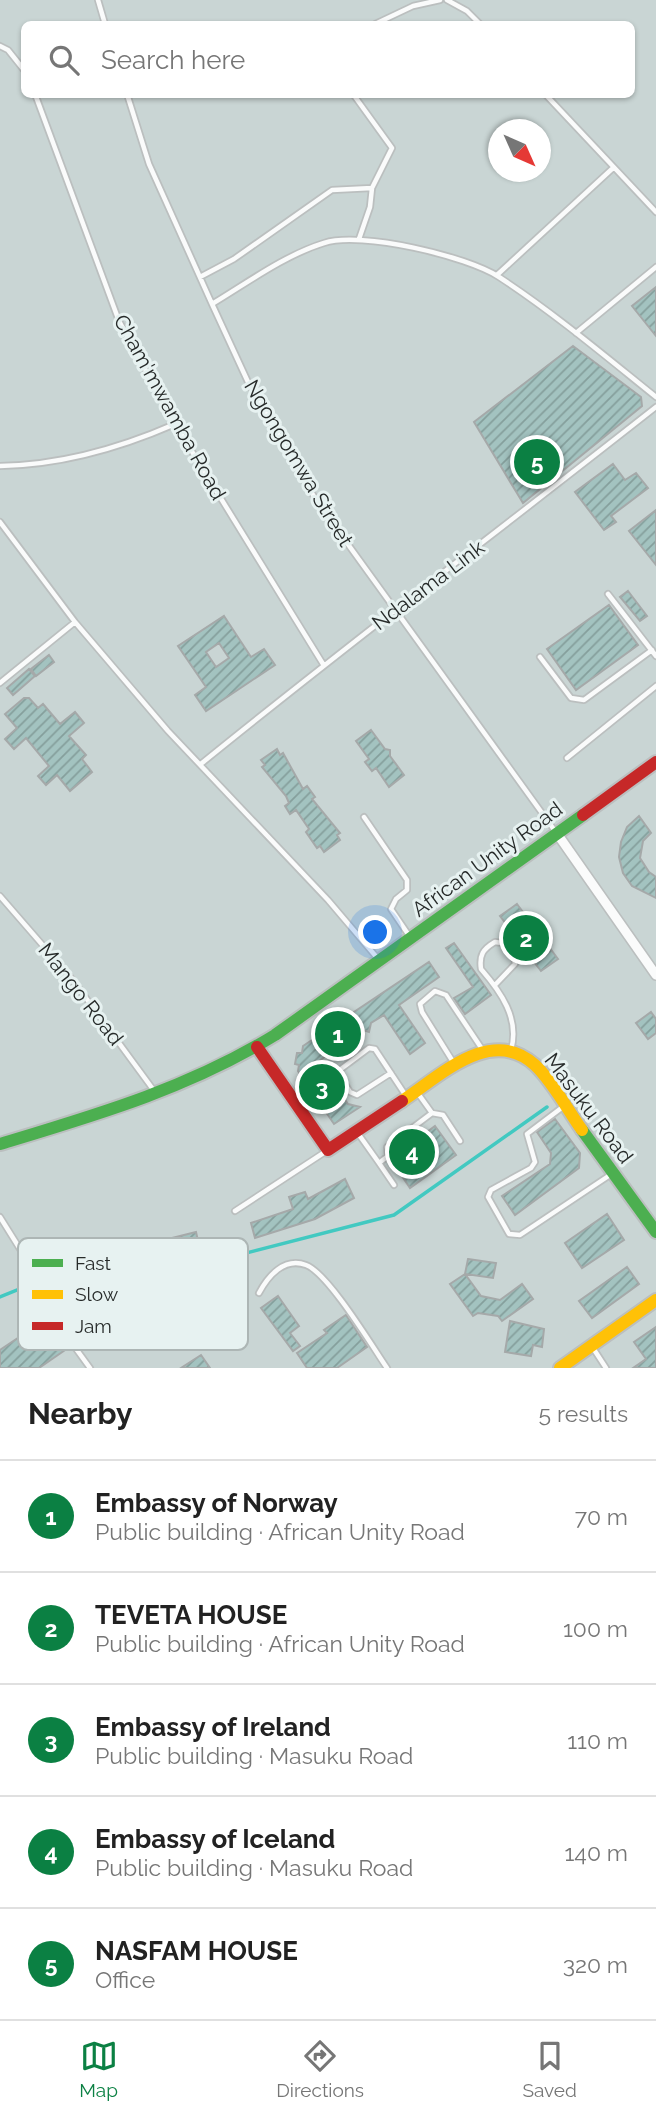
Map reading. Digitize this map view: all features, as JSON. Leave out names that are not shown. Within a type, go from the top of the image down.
[{"type":"street","name":"African Unity Road","points":[[0,1144],[158,1096],[192,1083],[257,1047],[656,762]]},
{"type":"street","points":[[556,832],[656,975]]},
{"type":"street","points":[[257,1047],[328,1150]]},
{"type":"street","name":"Masuku Road","points":[[328,1150],[483,1050],[511,1050],[536,1066],[656,1232]]},
{"type":"street","points":[[560,1368],[656,1300]]},
{"type":"lane","points":[[98,0],[104,21]]},
{"type":"lane","points":[[381,21],[413,6],[440,0]]},
{"type":"lane","points":[[447,0],[467,10],[477,21]]},
{"type":"lane","points":[[0,46],[8,50],[21,66]]},
{"type":"lane","name":"Cham'mwamba Road","points":[[36,98],[119,321],[174,424],[323,664]]},
{"type":"lane","name":"Ngongomwa Street","points":[[128,98],[149,164],[248,382],[316,500],[556,832]]},
{"type":"lane","points":[[356,98],[392,148],[372,188],[370,207],[359,239]]},
{"type":"lane","points":[[549,98],[656,212]]},
{"type":"lane","points":[[497,275],[613,168]]},
{"type":"lane","points":[[200,278],[234,258],[332,190],[372,188]]},
{"type":"lane","points":[[212,304],[325,243],[359,239],[427,250],[497,275],[656,397]]},
{"type":"lane","points":[[576,333],[656,267]]},
{"type":"lane","name":"Ndalama Link","points":[[202,763],[323,664],[395,612],[656,407]]},
{"type":"lane","points":[[0,466],[87,454],[127,445],[174,424]]},
{"type":"lane","points":[[0,522],[75,622],[168,731],[202,763],[379,960]]},
{"type":"lane","points":[[608,594],[656,656]]},
{"type":"lane","points":[[0,683],[75,622]]},
{"type":"lane","points":[[541,657],[571,698],[584,701],[652,650]]},
{"type":"lane","points":[[567,758],[656,686]]},
{"type":"lane","points":[[364,817],[407,880],[407,890],[396,899],[391,909],[410,938]]},
{"type":"lane","name":"Mango Road","points":[[0,896],[72,979],[158,1096]]},
{"type":"lane","points":[[495,985],[514,964],[514,957],[502,943],[495,942],[483,951],[481,968],[495,985],[514,1026],[511,1050]]},
{"type":"lane","points":[[455,1066],[422,1012],[420,1004],[423,999],[435,991],[446,995],[483,1050]]},
{"type":"lane","points":[[391,1073],[357,1094],[351,1092],[337,1072],[369,1048],[375,1049],[391,1073],[412,1095],[432,1113],[443,1115],[460,1141]]},
{"type":"lane","points":[[565,1106],[527,1134],[535,1162],[531,1168],[491,1190],[488,1197],[509,1234],[520,1235],[614,1172]]},
{"type":"lane","points":[[379,1163],[388,1156],[390,1143],[432,1113]]},
{"type":"lane","points":[[357,1131],[394,1185]]},
{"type":"lane","points":[[234,1211],[328,1150]]},
{"type":"lane","points":[[0,1217],[18,1246]]},
{"type":"lane","points":[[259,1293],[268,1275],[286,1265],[306,1265],[325,1280],[387,1368]]},
{"type":"lane","points":[[591,1346],[606,1368]]},
{"type":"lane","points":[[77,1350],[90,1368]]},
{"type":"shaded area","points":[[0,0],[656,0],[656,1368],[0,1368]]},
{"type":"building","points":[[656,287],[656,336],[632,306]]},
{"type":"building","points":[[573,346],[641,397],[642,406],[523,503],[474,422]]},
{"type":"building","points":[[613,464],[625,480],[636,473],[648,488],[611,516],[616,522],[604,530],[575,492]]},
{"type":"building","points":[[656,510],[656,565],[629,531]]},
{"type":"building","points":[[628,591],[647,616],[640,621],[620,597]]},
{"type":"building","points":[[609,605],[638,645],[576,690],[547,649]]},
{"type":"building","points":[[224,616],[251,657],[264,649],[275,665],[206,711],[195,695],[206,687],[178,646]],"holes":[[[219,643],[229,658],[216,667],[206,652]]]},
{"type":"building","points":[[49,655],[54,662],[36,676],[31,669]]},
{"type":"building","points":[[29,669],[35,676],[13,695],[7,688]]},
{"type":"building","points":[[24,698],[29,698],[38,708],[43,704],[60,724],[75,712],[84,723],[69,736],[86,755],[82,759],[92,772],[70,791],[57,775],[46,785],[38,776],[49,766],[26,738],[14,749],[5,739],[17,728],[5,714]]},
{"type":"building","points":[[371,730],[385,749],[390,750],[390,756],[404,775],[389,787],[376,768],[372,771],[365,762],[369,759],[356,741]]},
{"type":"building","points":[[277,749],[280,755],[283,753],[303,789],[307,786],[315,797],[312,799],[340,833],[337,835],[340,840],[324,852],[320,846],[317,848],[306,832],[309,829],[296,810],[290,814],[285,806],[289,803],[286,796],[262,767],[265,765],[261,760]]},
{"type":"building","points":[[639,816],[651,833],[643,841],[640,858],[649,872],[656,877],[656,898],[632,886],[623,873],[619,857],[627,827]]},
{"type":"building","points":[[517,904],[558,959],[541,971],[523,948],[516,951],[511,946],[511,941],[516,937],[500,916]]},
{"type":"building","points":[[454,943],[491,995],[465,1014],[454,998],[473,987],[446,948]]},
{"type":"building","points":[[429,962],[439,977],[399,1005],[425,1043],[410,1054],[384,1015],[371,1023],[369,1032],[363,1030],[319,1061],[348,1104],[360,1107],[334,1124],[298,1071],[299,1065],[295,1064],[297,1053],[302,1053],[303,1046]]},
{"type":"building","points":[[651,1012],[656,1019],[656,1033],[648,1039],[636,1023]]},
{"type":"building","points":[[555,1119],[580,1153],[579,1168],[515,1215],[502,1196],[550,1164],[551,1153],[537,1132]]},
{"type":"building","points":[[435,1126],[456,1155],[410,1188],[391,1160],[407,1146],[404,1143],[417,1134],[419,1138]]},
{"type":"building","points":[[345,1179],[354,1198],[315,1219],[255,1238],[251,1223],[293,1209],[289,1197],[305,1192],[308,1199]]},
{"type":"building","points":[[607,1214],[624,1240],[582,1268],[565,1243]]},
{"type":"building","points":[[196,1232],[197,1238],[172,1238]]},
{"type":"building","points":[[468,1259],[496,1263],[493,1278],[465,1274]]},
{"type":"building","points":[[627,1267],[639,1284],[592,1318],[579,1301]]},
{"type":"building","points":[[465,1274],[481,1296],[500,1300],[522,1284],[533,1299],[502,1321],[498,1316],[478,1313],[473,1316],[450,1284]]},
{"type":"building","points":[[278,1296],[299,1326],[290,1333],[300,1346],[293,1351],[261,1308]]},
{"type":"building","points":[[346,1315],[367,1347],[337,1368],[307,1368],[297,1353],[327,1333],[324,1330]]},
{"type":"building","points":[[510,1321],[544,1329],[542,1347],[533,1345],[531,1356],[505,1352]]},
{"type":"building","points":[[656,1327],[656,1368],[633,1368],[646,1359],[634,1342]]},
{"type":"building","points":[[18,1338],[18,1350],[65,1350],[39,1368],[0,1368],[0,1350]]},
{"type":"building","points":[[201,1355],[210,1368],[181,1368]]},
{"type":"waterway","points":[[248,1253],[394,1215],[547,1107]]},
{"type":"waterway","points":[[0,1297],[18,1290]]},
{"type":"traffic: fast","points":[[0,1144],[176,1085],[242,1054],[275,1035],[583,815]]},
{"type":"traffic: fast","points":[[582,1130],[656,1232]]},
{"type":"traffic: slow","points":[[402,1101],[466,1059],[484,1052],[501,1050],[518,1054],[535,1065],[582,1130]]},
{"type":"traffic: slow","points":[[560,1368],[656,1300]]},
{"type":"traffic: jam","points":[[583,815],[656,762]]},
{"type":"traffic: jam","points":[[257,1047],[328,1150],[402,1101]]},
{"type":"place","name":"NASFAM HOUSE","points":[[537,462]]},
{"type":"place","name":"TEVETA HOUSE","points":[[526,938]]},
{"type":"place","name":"Embassy of Norway","points":[[338,1034]]},
{"type":"place","name":"Embassy of Ireland","points":[[322,1087]]},
{"type":"place","name":"Embassy of Iceland","points":[[412,1152]]}]
